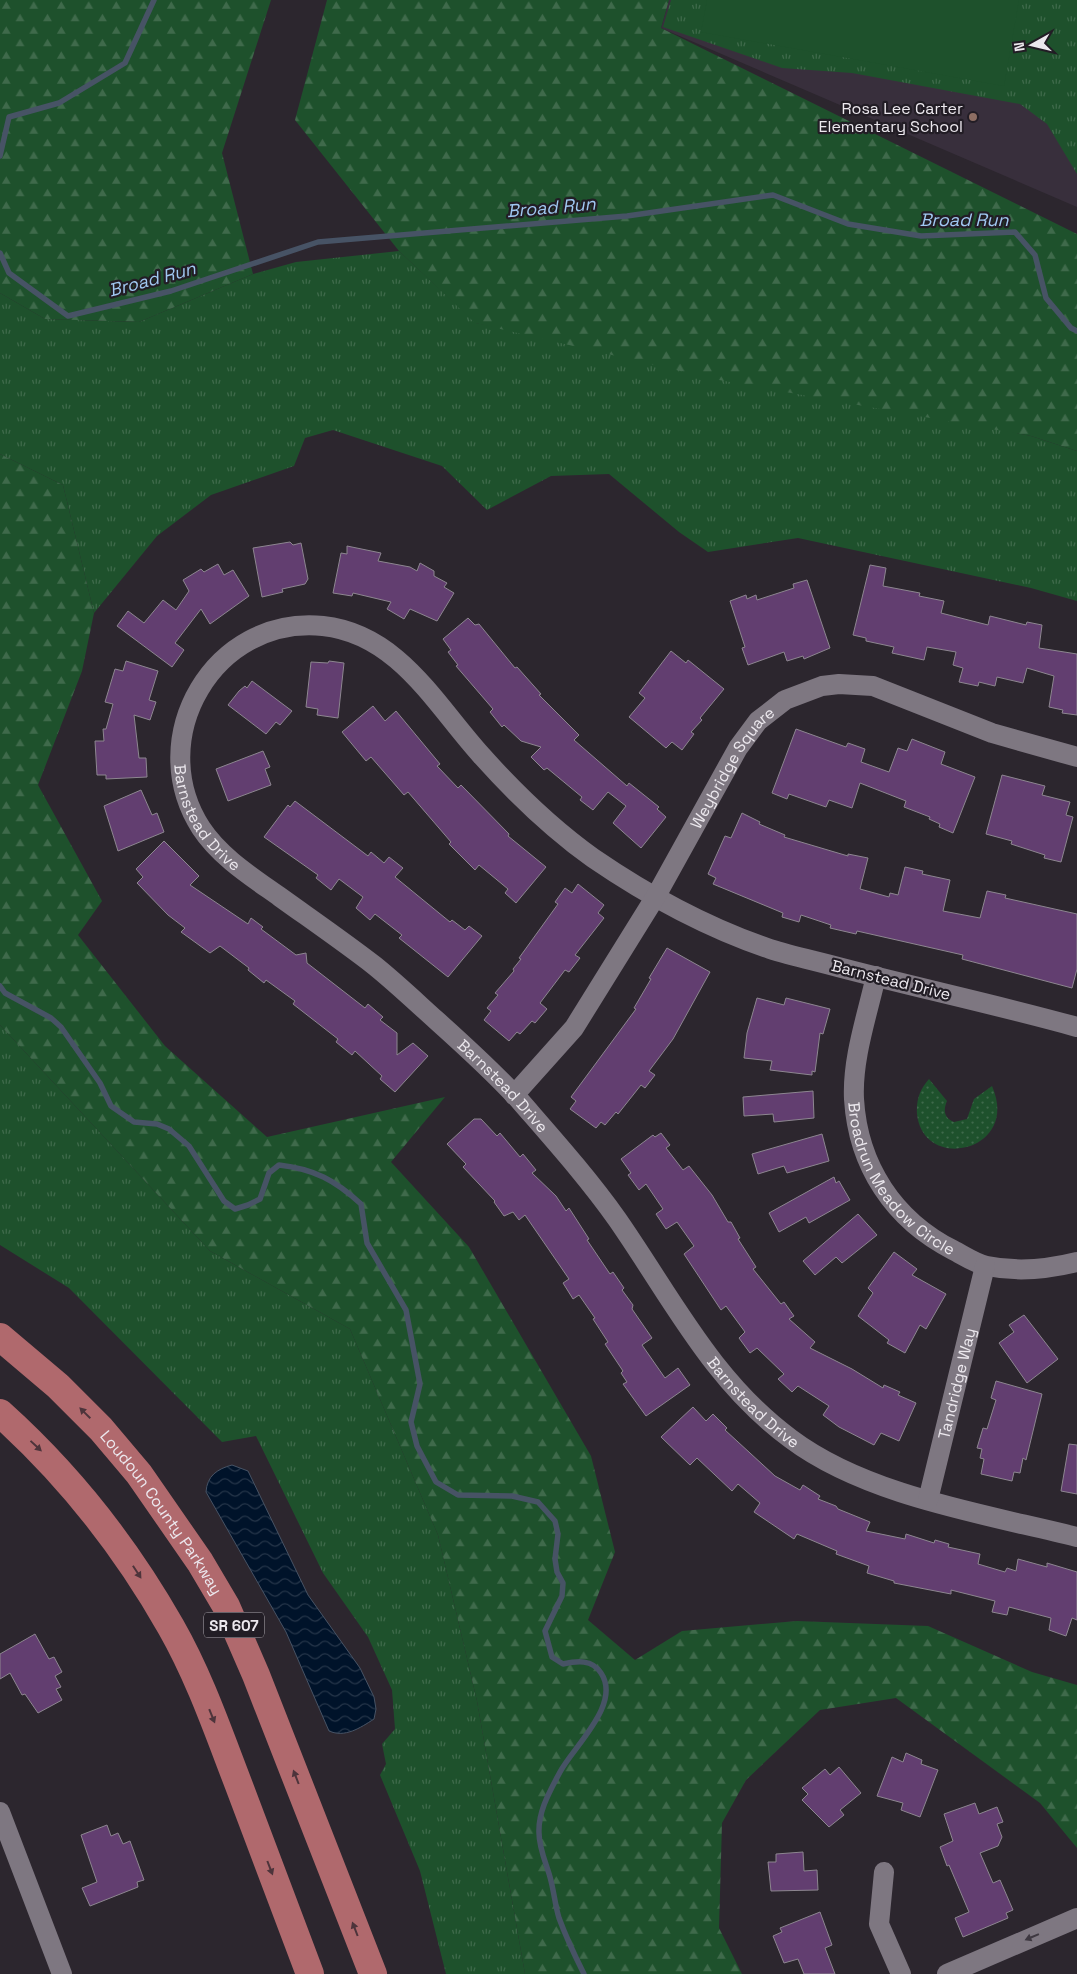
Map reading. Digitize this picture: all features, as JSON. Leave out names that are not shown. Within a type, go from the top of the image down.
[{"type":"main road","name":"Loudoun County Parkway","points":[[0,1337],[58,1386],[101,1429],[139,1474],[200,1562],[226,1606],[256,1675],[373,1974]]},
{"type":"main road","points":[[0,1413],[44,1454],[82,1495],[121,1546],[172,1629],[225,1748],[310,1974]]},
{"type":"street","name":"Barnstead Drive","points":[[1077,1027],[770,948],[707,924],[598,861],[554,829],[478,752],[393,654],[366,638],[340,628],[316,625],[291,626],[267,633],[232,651],[213,668],[198,687],[189,710],[181,740],[181,766],[186,794],[198,824],[214,845],[245,872],[378,968],[514,1095],[575,1164],[616,1217],[713,1364],[739,1394],[767,1420],[821,1459],[882,1486],[928,1500],[1077,1537]]},
{"type":"street","name":"Weybridge Square","points":[[514,1095],[574,1028],[656,896],[738,748],[758,720],[785,700],[804,692],[839,684],[873,686],[992,733],[1077,756]]},
{"type":"street","name":"Broadrun Meadow Circle","points":[[876,976],[856,1065],[854,1098],[858,1131],[867,1162],[880,1187],[902,1215],[932,1239],[985,1266],[1024,1269],[1056,1267],[1077,1262]]},
{"type":"street","name":"Tandridge Way","points":[[928,1500],[985,1266]]},
{"type":"street","points":[[0,1812],[62,1974]]},
{"type":"street","points":[[884,1872],[879,1924],[901,1974]]},
{"type":"street","points":[[947,1974],[1077,1918]]},
{"type":"shaded area","name":"Rosa Lee Carter Elementary School","points":[[669,0],[1077,0],[1077,207],[661,28]]},
{"type":"green space","points":[[0,0],[271,0],[222,153],[253,274],[139,322],[45,319],[0,293]]},
{"type":"green space","points":[[327,0],[669,0],[661,28],[1077,234],[1077,451],[1031,436],[719,380],[475,323],[399,251],[295,120]]},
{"type":"green space","name":"Rosa Lee Carter Elementary School","points":[[671,0],[1077,0],[1077,174],[1047,124],[1020,104],[852,73],[782,68],[663,27]]},
{"type":"green space","points":[[707,0],[1019,0],[1004,86],[701,32]]},
{"type":"green space","points":[[399,251],[476,323],[1031,436],[1077,451],[1077,601],[1031,588],[798,538],[708,552],[679,532],[609,474],[551,476],[487,510],[442,466],[333,430],[305,438],[294,466],[211,495],[157,536],[94,613],[63,485],[0,454],[0,293],[45,319],[139,322],[253,274],[296,262]]},
{"type":"green space","points":[[0,454],[63,485],[94,613],[82,671],[38,785],[102,901],[78,935],[165,1046],[267,1137],[445,1097],[391,1162],[469,1247],[591,1456],[615,1552],[588,1620],[635,1660],[682,1631],[797,1621],[928,1626],[1032,1672],[1077,1685],[1077,1848],[1040,1803],[896,1698],[820,1710],[746,1780],[722,1823],[719,1928],[742,1974],[525,1974],[477,1701],[438,1535],[350,1329],[210,1251],[0,1025]]},
{"type":"green space","points":[[0,1025],[210,1251],[350,1329],[438,1535],[477,1701],[525,1974],[446,1974],[420,1871],[380,1775],[386,1764],[382,1744],[395,1729],[392,1690],[368,1637],[323,1573],[256,1436],[222,1442],[69,1288],[0,1245]]},
{"type":"green space","points":[[929,1079],[947,1101],[945,1113],[954,1122],[967,1119],[974,1099],[992,1086],[997,1109],[993,1127],[983,1139],[968,1147],[951,1148],[935,1144],[923,1132],[917,1114],[917,1104],[921,1091]]},
{"type":"water","points":[[232,1465],[248,1471],[308,1595],[360,1668],[374,1697],[376,1709],[374,1719],[358,1729],[347,1733],[329,1731],[286,1632],[206,1492],[211,1477]]},
{"type":"building","points":[[290,542],[293,545],[301,543],[308,579],[305,584],[282,589],[283,592],[262,597],[253,548]]},
{"type":"building","points":[[347,546],[381,553],[378,561],[410,567],[417,571],[420,563],[434,571],[434,576],[447,583],[444,587],[454,593],[437,621],[410,609],[404,619],[387,609],[391,602],[353,593],[352,596],[333,593],[341,553],[347,554]]},
{"type":"building","points":[[218,564],[224,575],[233,570],[249,596],[210,624],[201,609],[175,643],[184,650],[172,667],[117,626],[128,611],[144,623],[163,600],[176,610],[189,591],[183,580],[201,569],[204,572]]},
{"type":"building","points":[[870,565],[886,568],[883,586],[920,593],[919,596],[944,601],[941,613],[988,625],[990,616],[1026,625],[1027,622],[1042,625],[1039,648],[1077,654],[1077,715],[1062,713],[1063,710],[1049,707],[1054,676],[1027,668],[1023,683],[997,677],[995,686],[979,682],[978,686],[959,682],[963,668],[953,665],[956,652],[927,647],[924,660],[892,653],[894,647],[866,641],[866,638],[853,635]]},
{"type":"building","points":[[807,580],[830,648],[804,659],[803,656],[787,661],[784,652],[748,665],[742,648],[745,647],[730,601],[746,595],[747,599],[756,595],[757,600],[794,588],[793,584]]},
{"type":"building","points":[[468,618],[475,625],[479,624],[515,668],[517,667],[541,694],[539,695],[579,735],[574,740],[627,786],[629,783],[659,807],[657,809],[666,817],[641,848],[613,823],[626,806],[608,792],[593,810],[580,800],[582,797],[547,768],[544,770],[531,757],[541,747],[521,741],[504,725],[502,727],[490,712],[493,709],[456,666],[458,665],[448,652],[451,650],[443,639]]},
{"type":"building","points":[[671,651],[686,663],[688,660],[724,689],[700,718],[702,720],[691,732],[694,734],[682,750],[672,742],[666,748],[629,717],[645,698],[639,693]]},
{"type":"building","points":[[126,661],[158,671],[149,700],[156,702],[150,720],[134,715],[139,758],[146,758],[147,777],[106,779],[106,775],[97,775],[95,741],[104,741],[103,729],[106,729],[113,704],[105,702],[115,669],[123,671]]},
{"type":"building","points":[[329,661],[344,663],[338,718],[317,715],[318,709],[306,707],[311,662],[328,663]]},
{"type":"building","points":[[252,681],[292,711],[280,725],[276,722],[266,734],[228,705],[239,691],[245,686],[247,688]]},
{"type":"building","points":[[373,706],[385,721],[396,711],[440,764],[437,766],[458,788],[461,785],[509,834],[508,836],[546,867],[516,903],[505,893],[508,889],[479,865],[475,870],[449,844],[451,842],[408,792],[404,795],[371,757],[366,761],[342,732]]},
{"type":"building","points":[[796,729],[846,747],[848,743],[865,749],[861,762],[889,772],[898,748],[907,751],[912,739],[945,752],[941,764],[975,777],[953,833],[939,827],[940,824],[929,819],[930,817],[904,807],[906,801],[860,783],[852,808],[829,800],[826,807],[789,794],[787,799],[772,793]]},
{"type":"building","points":[[263,751],[270,767],[265,769],[271,785],[228,801],[216,769]]},
{"type":"building","points":[[1002,775],[1045,786],[1042,795],[1070,802],[1066,815],[1073,817],[1061,862],[1044,858],[1045,855],[1011,844],[1012,841],[986,834]]},
{"type":"building","points":[[141,790],[152,815],[157,813],[164,832],[118,851],[104,806]]},
{"type":"building","points":[[295,801],[368,856],[371,852],[384,863],[389,857],[403,868],[395,877],[450,922],[452,920],[465,930],[469,926],[482,936],[448,977],[399,938],[402,935],[375,914],[370,920],[356,908],[363,897],[339,879],[331,890],[316,878],[318,875],[264,837],[288,805],[290,807]]},
{"type":"building","points":[[742,813],[760,822],[759,824],[785,835],[784,837],[848,856],[848,854],[868,858],[860,889],[889,897],[890,893],[898,895],[905,867],[923,871],[922,874],[950,880],[943,911],[980,918],[987,891],[1006,895],[1005,898],[1077,914],[1077,969],[1072,988],[962,959],[963,955],[857,931],[856,934],[830,928],[831,925],[801,915],[799,922],[782,917],[783,913],[713,884],[716,878],[708,874],[725,836],[731,838]]},
{"type":"building","points":[[164,841],[199,876],[190,885],[248,924],[251,918],[263,927],[261,929],[296,955],[306,953],[307,963],[365,1008],[368,1004],[383,1017],[380,1020],[397,1033],[397,1055],[413,1043],[428,1056],[395,1092],[380,1079],[382,1076],[355,1051],[352,1055],[336,1042],[338,1039],[293,1004],[295,1001],[266,980],[264,983],[248,970],[249,968],[220,946],[210,953],[181,932],[185,928],[168,915],[137,883],[143,877],[136,869]]},
{"type":"building","points":[[578,884],[604,905],[598,913],[604,918],[575,955],[580,958],[569,972],[565,970],[540,1003],[547,1009],[535,1023],[532,1021],[520,1034],[517,1032],[509,1041],[484,1020],[491,1011],[487,1008],[498,995],[495,993],[514,971],[513,969],[521,959],[519,958],[558,904],[555,902],[565,888],[572,893]]},
{"type":"building","points":[[667,948],[710,972],[673,1039],[649,1071],[655,1075],[645,1088],[641,1085],[618,1114],[616,1112],[605,1125],[601,1122],[596,1128],[570,1109],[576,1101],[571,1097],[636,1009],[634,1008],[651,979],[649,978]]},
{"type":"building","points":[[757,998],[784,1005],[786,998],[830,1009],[823,1034],[820,1033],[815,1072],[812,1071],[812,1075],[770,1070],[772,1061],[744,1058],[747,1033]]},
{"type":"building","points":[[813,1091],[814,1118],[774,1122],[773,1114],[744,1116],[743,1097]]},
{"type":"building","points":[[474,1119],[481,1119],[497,1136],[500,1133],[520,1157],[523,1154],[536,1170],[532,1173],[556,1196],[566,1211],[569,1208],[589,1239],[587,1240],[610,1274],[613,1272],[624,1288],[622,1290],[633,1305],[632,1309],[652,1338],[642,1345],[665,1378],[678,1368],[690,1385],[646,1416],[623,1384],[627,1382],[621,1373],[623,1371],[605,1344],[608,1342],[593,1319],[595,1318],[579,1295],[573,1299],[563,1283],[569,1279],[525,1215],[519,1220],[513,1212],[504,1216],[495,1201],[463,1167],[466,1164],[447,1144]]},
{"type":"building","points":[[661,1133],[670,1145],[666,1148],[683,1170],[689,1166],[712,1195],[728,1222],[731,1222],[740,1238],[738,1239],[756,1267],[753,1269],[781,1304],[784,1302],[794,1316],[789,1319],[815,1342],[810,1348],[852,1369],[883,1388],[884,1385],[900,1392],[898,1395],[916,1403],[899,1441],[881,1433],[874,1445],[839,1427],[823,1415],[829,1406],[798,1386],[792,1392],[778,1379],[784,1374],[757,1348],[750,1353],[739,1338],[745,1332],[726,1306],[721,1310],[684,1254],[694,1246],[677,1222],[666,1229],[656,1214],[663,1209],[646,1184],[639,1190],[628,1175],[631,1173],[621,1159],[653,1135],[655,1137]]},
{"type":"building","points":[[822,1134],[829,1161],[787,1173],[784,1166],[758,1174],[752,1154]]},
{"type":"building","points":[[834,1177],[836,1183],[839,1181],[850,1200],[809,1223],[806,1217],[779,1232],[769,1213]]},
{"type":"building","points":[[858,1214],[877,1235],[842,1263],[836,1257],[815,1275],[803,1261]]},
{"type":"building","points":[[894,1252],[917,1269],[912,1275],[946,1294],[926,1329],[920,1325],[905,1353],[887,1343],[889,1340],[858,1316],[873,1293],[868,1288]]},
{"type":"building","points":[[1024,1315],[1058,1359],[1027,1383],[999,1343],[1014,1332],[1009,1325]]},
{"type":"building","points":[[996,1381],[1042,1394],[1026,1460],[1023,1458],[1020,1473],[1014,1472],[1012,1481],[981,1474],[984,1459],[980,1458],[982,1449],[977,1448],[983,1428],[987,1429],[996,1400],[991,1398]]},
{"type":"building","points":[[693,1407],[706,1421],[713,1414],[727,1428],[725,1430],[775,1476],[800,1490],[803,1485],[820,1496],[818,1499],[870,1522],[866,1531],[905,1539],[906,1534],[934,1543],[935,1540],[949,1544],[948,1547],[980,1554],[978,1564],[1005,1572],[1007,1568],[1016,1571],[1018,1559],[1047,1567],[1047,1563],[1077,1572],[1077,1620],[1072,1618],[1066,1636],[1049,1630],[1051,1618],[1009,1607],[1007,1615],[992,1612],[995,1601],[951,1590],[951,1594],[894,1583],[894,1581],[867,1573],[869,1566],[836,1554],[837,1551],[797,1534],[794,1539],[754,1512],[760,1503],[738,1484],[732,1491],[697,1458],[690,1465],[661,1437]]},
{"type":"building","points":[[1069,1444],[1077,1445],[1077,1494],[1061,1491]]},
{"type":"building","points":[[35,1634],[49,1659],[54,1657],[62,1672],[55,1676],[61,1687],[56,1689],[62,1700],[38,1713],[25,1694],[22,1695],[10,1673],[0,1679],[0,1654]]},
{"type":"building","points":[[906,1753],[922,1760],[921,1764],[938,1770],[920,1817],[901,1810],[903,1803],[877,1796],[892,1757],[903,1762]]},
{"type":"building","points":[[839,1767],[861,1793],[840,1810],[844,1815],[829,1827],[802,1800],[808,1794],[802,1788],[825,1769],[830,1775]]},
{"type":"building","points":[[975,1803],[979,1814],[997,1807],[1003,1822],[997,1824],[1002,1837],[998,1846],[980,1853],[993,1883],[1000,1880],[1013,1910],[1006,1913],[1008,1918],[963,1937],[955,1918],[969,1912],[940,1847],[953,1841],[944,1814]]},
{"type":"building","points":[[107,1825],[111,1836],[118,1833],[123,1844],[130,1841],[144,1880],[137,1882],[138,1887],[90,1906],[82,1888],[97,1882],[81,1835]]},
{"type":"building","points":[[803,1852],[804,1871],[817,1870],[818,1890],[771,1891],[768,1862],[776,1862],[776,1854]]},
{"type":"building","points":[[820,1912],[832,1945],[825,1948],[835,1974],[804,1974],[798,1959],[784,1963],[773,1936],[782,1932],[780,1928]]},
{"type":"waterway","name":"Broad Run","points":[[0,156],[9,117],[59,103],[125,63],[154,0]]},
{"type":"waterway","name":"Broad Run","points":[[0,253],[9,273],[68,316],[171,291],[318,242],[627,216],[773,195],[848,224],[921,236],[1015,232],[1035,255],[1046,298],[1071,328],[1077,331]]},
{"type":"waterway","points":[[0,986],[5,993],[51,1018],[61,1027],[100,1083],[111,1106],[134,1122],[157,1124],[169,1129],[189,1146],[224,1201],[235,1209],[260,1199],[269,1173],[279,1165],[303,1169],[323,1177],[342,1188],[361,1204],[367,1243],[406,1310],[420,1384],[411,1422],[417,1446],[436,1482],[458,1495],[512,1496],[538,1502],[555,1521],[558,1534],[555,1559],[557,1572],[563,1583],[562,1596],[545,1631],[552,1657],[563,1664],[584,1662],[593,1665],[601,1673],[606,1685],[601,1711],[552,1786],[545,1801],[539,1825],[540,1844],[559,1918],[584,1974]]},
{"type":"place","name":"Rosa Lee Carter Elementary School","points":[[973,117]]}]
